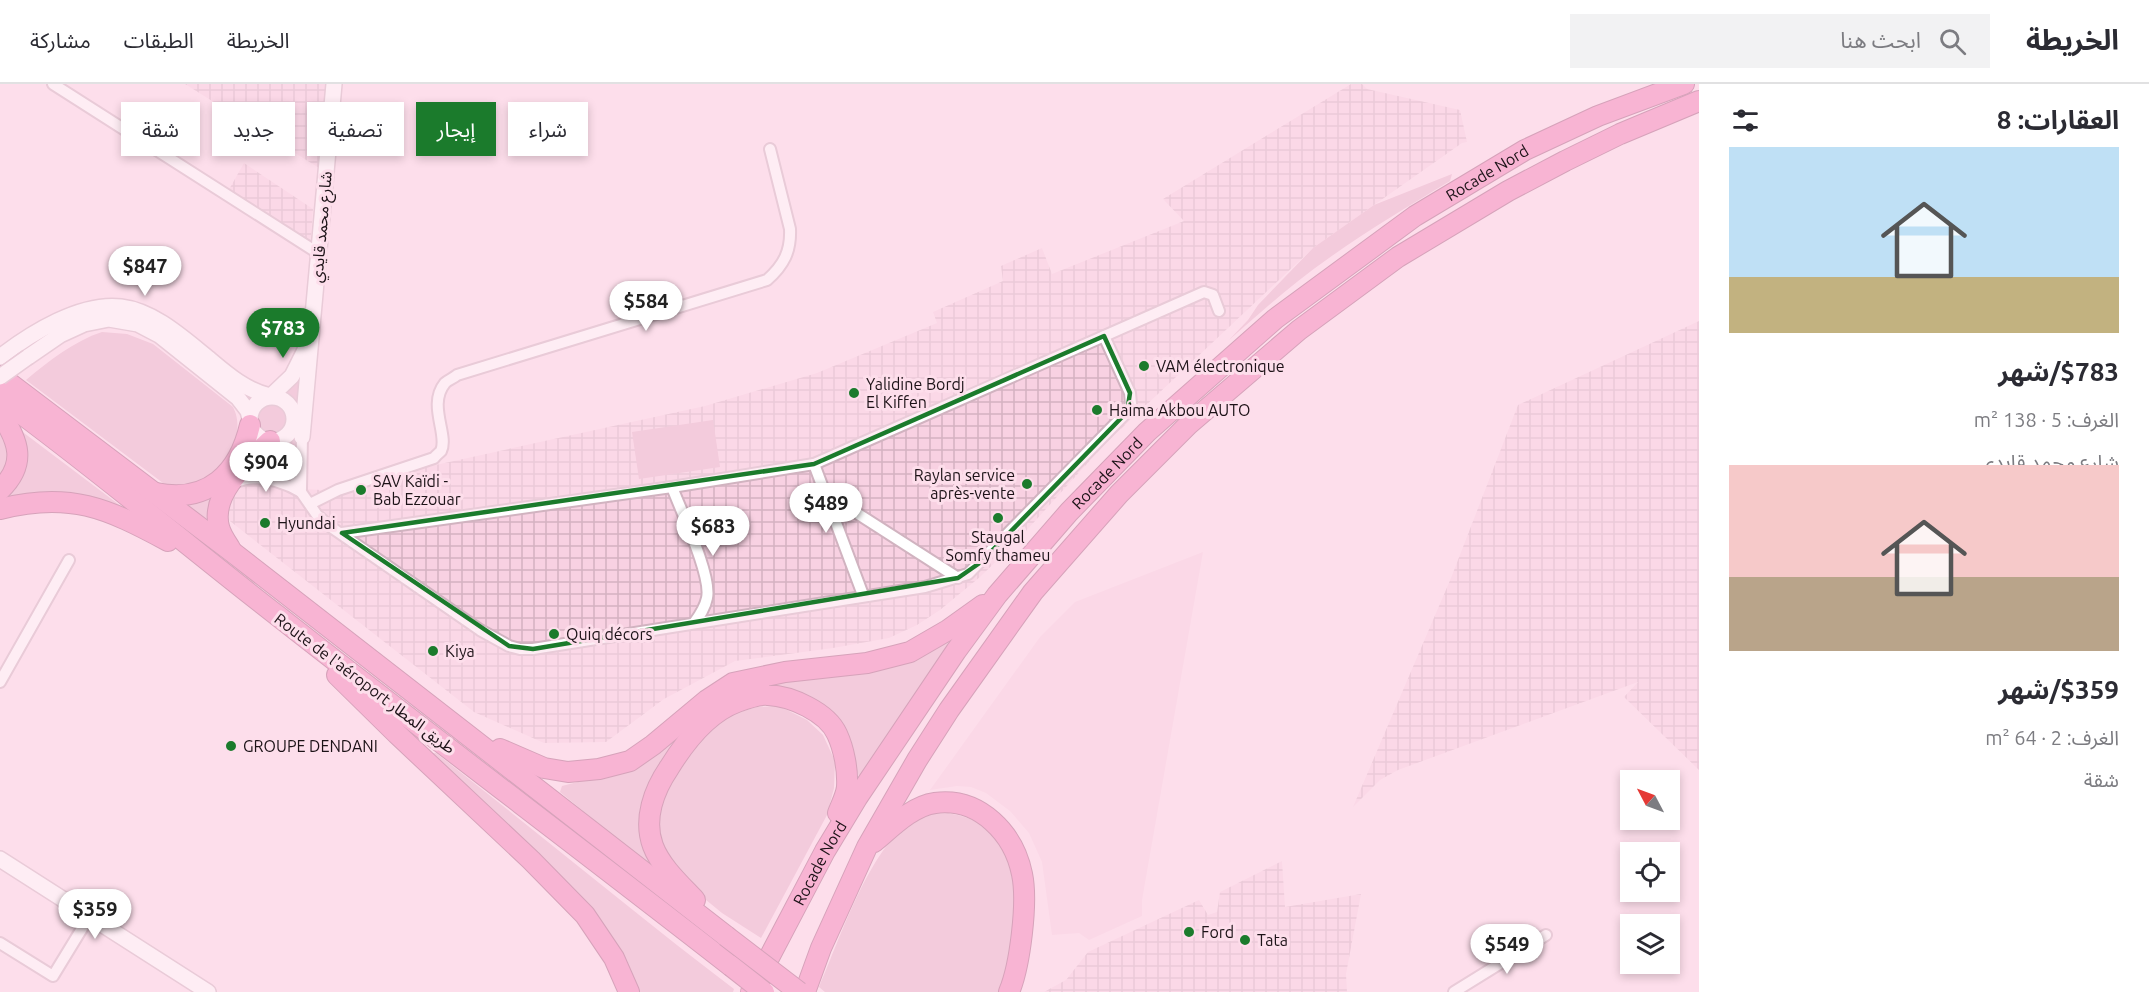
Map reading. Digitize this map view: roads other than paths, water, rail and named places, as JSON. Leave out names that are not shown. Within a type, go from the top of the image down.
[{"type":"highway","name":"Rocade Nord","points":[[752,992],[825,851],[913,713],[997,595],[1069,512],[1147,432],[1275,319],[1414,216],[1525,150],[1598,116],[1684,84]]},
{"type":"highway","name":"Rocade Nord","points":[[805,992],[821,948],[867,847],[917,760],[1033,592],[1119,494],[1188,425],[1299,330],[1398,257],[1508,191],[1565,161],[1620,134],[1699,101]]},
{"type":"highway","name":"Route de l'aéroport طريق المطار","points":[[0,376],[231,551],[726,936]]},
{"type":"highway","name":"Route de l'aéroport طريق المطار","points":[[0,398],[97,471],[280,618],[765,992]]},
{"type":"highway","points":[[0,413],[11,430],[17,448],[17,466],[9,481],[0,490]]},
{"type":"highway","points":[[231,551],[219,527],[218,513],[221,500],[260,433]]},
{"type":"highway","points":[[154,492],[171,496],[192,495],[215,484],[235,463],[248,437],[260,433]]},
{"type":"highway","points":[[0,509],[34,501],[77,503],[118,516],[209,562]]},
{"type":"highway","points":[[465,732],[543,768],[568,772],[600,769],[630,761],[654,745],[707,700],[733,683],[784,672],[867,663],[910,652],[948,630],[997,595]]},
{"type":"highway","points":[[280,618],[585,915],[614,958],[629,992]]},
{"type":"highway","points":[[799,992],[726,936],[665,867],[653,845],[650,822],[651,801],[663,776],[682,747],[701,725],[735,702],[766,694],[795,700],[821,715],[837,732],[846,762],[847,789],[825,851]]},
{"type":"highway","points":[[867,847],[915,811],[935,803],[962,804],[983,813],[997,824],[1012,846],[1022,875],[1023,908],[1017,965],[1009,992]]},
{"type":"main road","name":"شارع محمد قايدي","points":[[295,424],[307,396],[334,84]]},
{"type":"main road","points":[[0,376],[60,335],[84,324],[109,319],[138,324],[159,335],[238,398],[260,433],[282,438],[295,424],[284,400],[248,389],[177,333],[158,321],[122,307],[96,308],[50,324],[5,353]]},
{"type":"main road","points":[[260,433],[250,412],[258,401],[271,396],[292,376],[312,335]]},
{"type":"main road","points":[[0,860],[208,992]]},
{"type":"street","points":[[53,84],[318,253]]},
{"type":"street","points":[[310,504],[338,490],[434,458],[441,450],[442,441],[437,408],[440,397],[445,384],[458,375],[767,280],[779,269],[788,255],[791,241],[770,149]]},
{"type":"street","points":[[342,533],[672,487],[814,464],[1204,292],[1213,295],[1219,311]]},
{"type":"street","points":[[260,433],[291,469],[301,492],[328,525],[480,630],[509,646],[533,649],[925,587],[968,574],[1127,412],[1131,404],[1130,393],[1104,336]]},
{"type":"street","points":[[295,424],[301,492]]},
{"type":"street","points":[[814,464],[863,595]]},
{"type":"street","points":[[231,484],[258,477],[280,481],[301,492]]},
{"type":"street","points":[[672,487],[706,578],[708,597],[694,623]]},
{"type":"street","points":[[827,494],[958,578]]},
{"type":"street","points":[[0,682],[69,560]]},
{"type":"street","points":[[0,943],[53,976],[89,917]]},
{"type":"street","points":[[1454,992],[1546,935]]},
{"type":"place","name":"VAM électronique","points":[[1144,366]]},
{"type":"place","name":"Yalidine Bordj El Kiffen","points":[[854,393]]},
{"type":"place","name":"Haima Akbou AUTO","points":[[1097,410]]},
{"type":"place","name":"Raylan service après-vente","points":[[1027,484]]},
{"type":"place","name":"SAV Kaïdi - Bab Ezzouar","points":[[361,490]]},
{"type":"place","name":"Staugal Somfy thameu","points":[[998,518]]},
{"type":"place","name":"Hyundai","points":[[265,523]]},
{"type":"place","name":"Quiq décors","points":[[554,634]]},
{"type":"place","name":"Kiya","points":[[433,651]]},
{"type":"place","name":"GROUPE DENDANI","points":[[231,746]]},
{"type":"place","name":"Ford","points":[[1189,932]]},
{"type":"place","name":"Tata","points":[[1245,940]]}]
